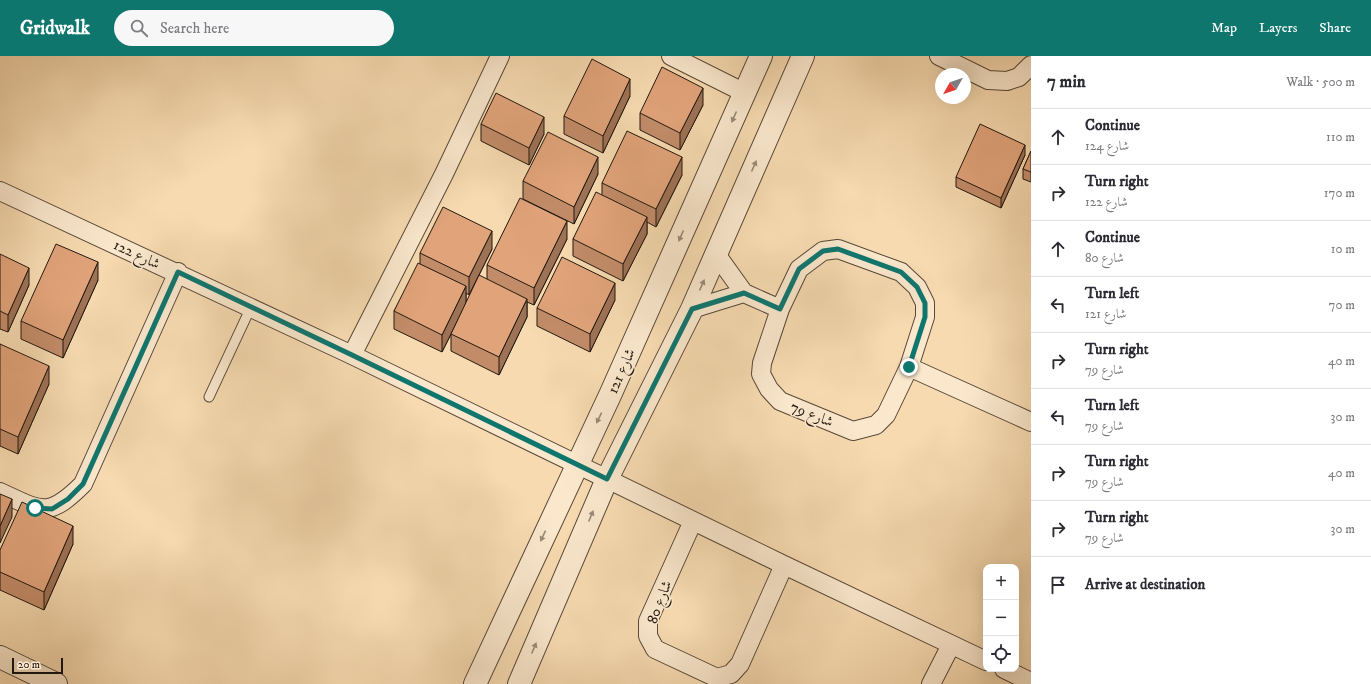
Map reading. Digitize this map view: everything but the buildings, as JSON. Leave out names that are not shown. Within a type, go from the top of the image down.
[{"type":"street","points":[[352,355],[444,174],[500,56]]},
{"type":"street","points":[[670,56],[745,93]]},
{"type":"street","name":"شارع 121","points":[[475,684],[611,393],[761,56]]},
{"type":"street","points":[[519,684],[607,479],[692,309],[803,56]]},
{"type":"street","points":[[939,56],[988,80],[1007,81],[1019,77],[1031,65]]},
{"type":"street","name":"شارع 122","points":[[0,191],[178,272],[577,464]]},
{"type":"street","name":"شارع 79","points":[[838,249],[901,272],[917,287],[925,303],[925,317],[909,367],[886,415],[876,425],[865,430],[853,431],[780,401],[769,389],[761,374],[762,363],[780,309],[799,269],[823,251],[838,249]]},
{"type":"street","points":[[716,254],[744,293],[780,309]]},
{"type":"street","points":[[0,492],[35,508],[52,509],[68,499],[83,484],[178,272]]},
{"type":"street","points":[[692,309],[744,293]]},
{"type":"street","points":[[909,367],[1029,417]]},
{"type":"street","points":[[577,464],[692,521],[983,660]]},
{"type":"street","name":"شارع 80","points":[[692,521],[648,621],[648,636],[656,649],[717,678],[731,674],[740,664],[784,565]]},
{"type":"street","points":[[931,684],[951,644]]},
{"type":"street","points":[[0,657],[56,684]]},
{"type":"street","points":[[1010,672],[1031,682]]},
{"type":"lane","points":[[209,397],[251,307]]},
{"type":"route","points":[[35,508],[52,509],[68,499],[83,484],[178,272],[607,479],[692,309],[744,293],[780,309],[799,269],[823,251],[838,249],[901,272],[917,287],[925,303],[925,317],[909,367]]}]
